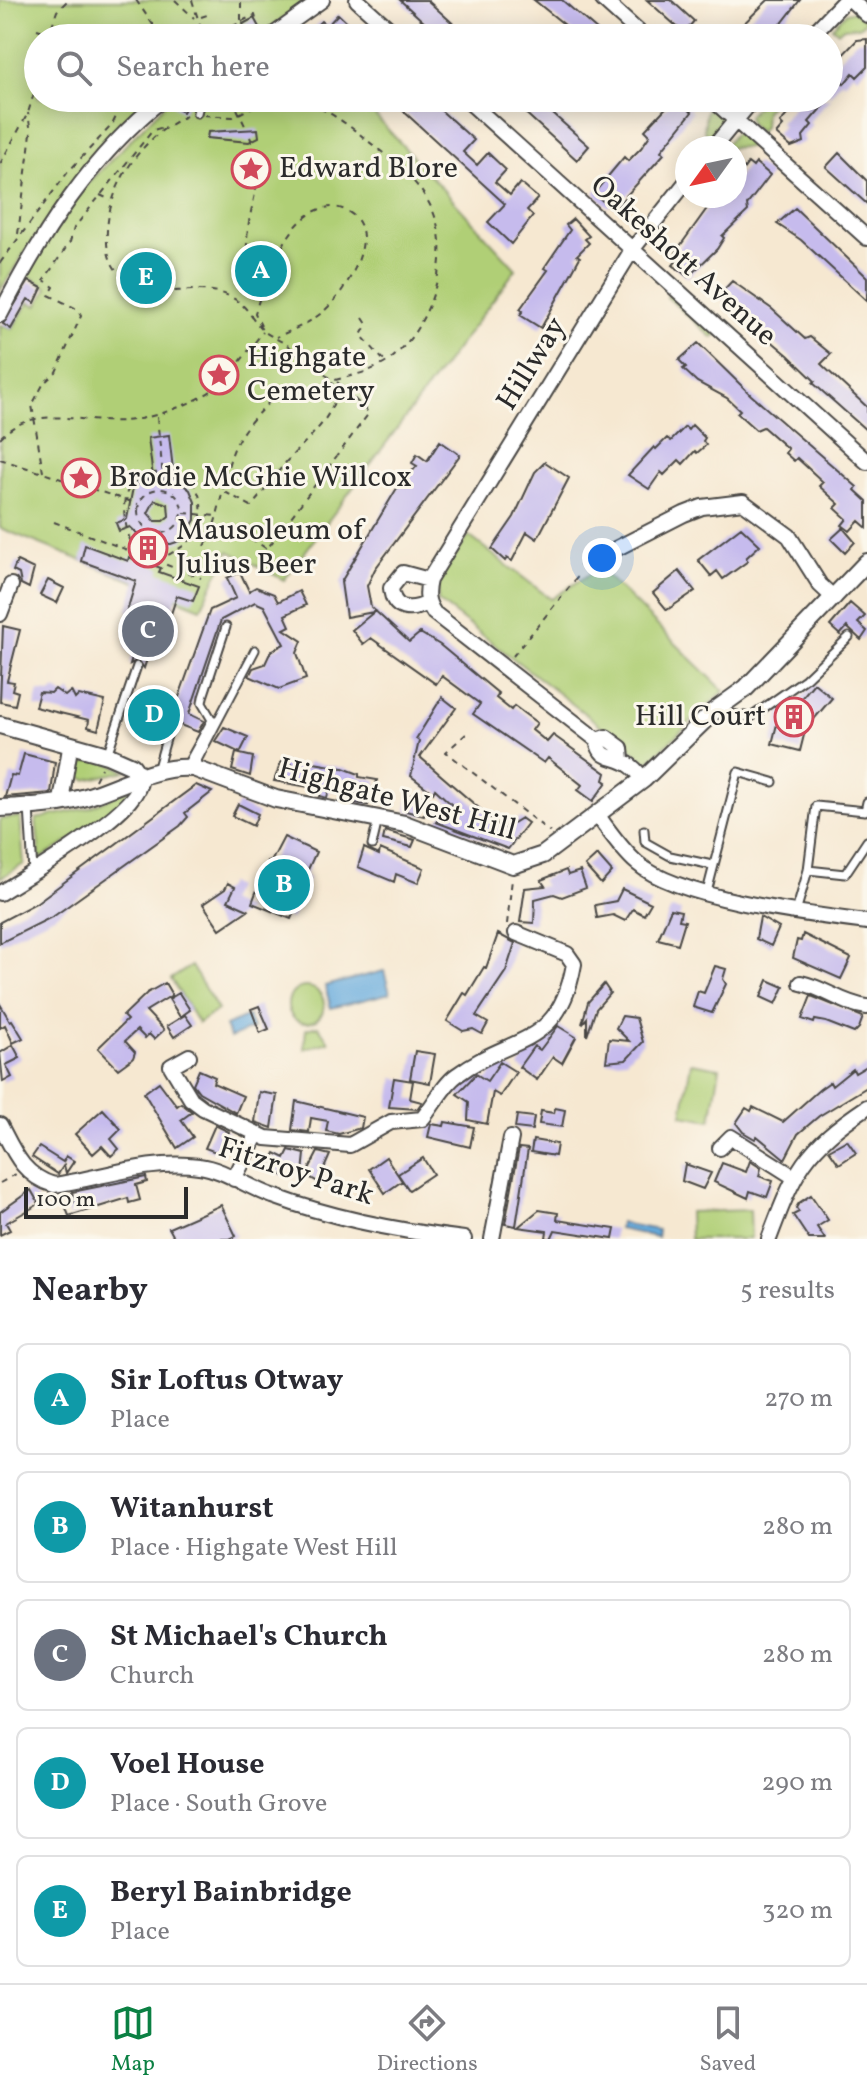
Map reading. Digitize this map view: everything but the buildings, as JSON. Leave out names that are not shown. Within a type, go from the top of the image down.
[{"type":"street","points":[[289,24],[322,0]]},
{"type":"street","points":[[357,0],[384,24]]},
{"type":"street","points":[[603,0],[630,24]]},
{"type":"street","points":[[823,24],[848,0],[867,15]]},
{"type":"street","points":[[0,315],[26,265],[66,203],[103,158],[150,112]]},
{"type":"street","name":"Oakeshott Avenue","points":[[480,112],[867,462]]},
{"type":"street","points":[[727,112],[867,238]]},
{"type":"street","points":[[722,136],[741,112]]},
{"type":"street","name":"Hillway","points":[[429,580],[632,250],[675,196]]},
{"type":"street","points":[[588,563],[684,514],[702,507],[743,502],[789,536],[820,585],[834,598]]},
{"type":"street","name":"Highgate West Hill","points":[[190,768],[276,799],[405,824],[513,865],[563,844],[644,779],[714,711],[746,688],[867,562]]},
{"type":"street","points":[[428,603],[411,610],[401,607],[393,598],[391,588],[403,573],[429,580],[428,603],[434,613],[597,740],[600,752],[610,759],[622,760],[644,779]]},
{"type":"street","points":[[0,614],[11,585]]},
{"type":"street","points":[[0,725],[70,748],[107,755],[148,775]]},
{"type":"street","points":[[61,801],[70,748]]},
{"type":"street","points":[[0,808],[29,807],[89,796],[148,775],[190,768]]},
{"type":"street","points":[[0,893],[133,800],[148,775]]},
{"type":"street","points":[[598,816],[638,864],[657,876],[707,892],[796,913],[867,922]]},
{"type":"street","points":[[189,1056],[171,1066],[191,1099],[256,1136],[350,1145],[391,1122],[422,1119],[456,1076],[535,1036],[550,1023],[563,1001],[574,964],[567,954],[516,933]]},
{"type":"street","points":[[801,983],[822,987],[852,1005],[867,1007]]},
{"type":"street","points":[[769,1239],[794,1177],[812,1149],[867,1107]]},
{"type":"street","points":[[0,1125],[25,1169]]},
{"type":"street","points":[[234,1179],[256,1136]]},
{"type":"street","points":[[720,1148],[731,1137],[794,1177]]},
{"type":"street","points":[[492,1239],[511,1138]]},
{"type":"street","name":"Fitzroy Park","points":[[25,1169],[41,1181],[54,1185],[146,1167],[203,1166],[270,1196],[369,1225],[464,1239]]},
{"type":"lane","points":[[190,768],[212,720],[202,703],[226,627]]},
{"type":"lane","points":[[714,711],[723,716],[751,717],[805,679],[849,637]]},
{"type":"lane","points":[[190,768],[255,650]]},
{"type":"lane","points":[[107,755],[137,666]]},
{"type":"lane","points":[[148,775],[168,732]]},
{"type":"lane","points":[[707,892],[738,772],[773,782]]},
{"type":"lane","points":[[796,913],[808,870],[816,806],[865,811],[867,802]]},
{"type":"lane","points":[[29,807],[33,872]]},
{"type":"lane","points":[[372,845],[379,819]]},
{"type":"lane","points":[[644,830],[645,842],[670,856],[712,865]]},
{"type":"lane","points":[[808,870],[845,874],[867,841]]},
{"type":"path","points":[[52,24],[57,11],[68,0]]},
{"type":"path","points":[[136,0],[153,23]]},
{"type":"path","points":[[175,0],[196,19]]},
{"type":"path","points":[[192,0],[198,24]]},
{"type":"path","points":[[241,0],[241,22]]},
{"type":"path","points":[[201,17],[207,15]]},
{"type":"path","points":[[237,24],[255,15],[257,23]]},
{"type":"path","points":[[0,263],[18,235],[112,125],[118,112]]},
{"type":"path","points":[[43,472],[32,420],[37,395],[56,372],[81,316],[77,309],[49,295],[54,287],[44,280],[98,194],[153,130],[197,113],[220,118],[244,112]]},
{"type":"path","points":[[205,546],[220,516],[235,446],[246,427],[280,391],[326,392],[336,382],[386,363],[404,344],[428,308],[437,278],[442,246],[432,207],[415,183],[357,132],[327,112]]},
{"type":"path","points":[[0,164],[28,113]]},
{"type":"path","points":[[18,235],[31,133],[28,113]]},
{"type":"path","points":[[240,114],[247,130]]},
{"type":"path","points":[[167,126],[141,153],[111,200],[106,218],[108,254],[118,275],[145,289],[212,288],[239,301],[264,331],[319,373],[336,382],[369,413],[267,549],[245,534],[229,528],[214,530]]},
{"type":"path","points":[[250,137],[259,156],[260,174],[247,249],[255,284],[262,290]]},
{"type":"path","points":[[98,194],[111,200]]},
{"type":"path","points":[[264,331],[255,313],[262,290],[290,236],[316,210],[338,206],[353,215],[362,225],[363,245],[350,276],[333,301],[312,321],[275,338]]},
{"type":"path","points":[[363,318],[367,324],[361,335],[386,363]]},
{"type":"path","points":[[0,438],[9,429],[32,420],[55,416],[125,421],[157,415],[214,389],[264,331]]},
{"type":"path","points":[[224,491],[251,506],[287,461],[312,438],[336,400],[336,382]]},
{"type":"path","points":[[152,532],[172,530],[183,513],[181,502],[164,488],[157,415]]},
{"type":"path","points":[[0,459],[138,504]]},
{"type":"path","points":[[134,552],[123,519],[124,499],[131,484],[151,473],[178,472],[195,485],[202,500],[202,514],[193,537],[157,562]]},
{"type":"path","points":[[151,542],[152,532],[138,516],[138,504],[144,495],[164,488]]},
{"type":"path","points":[[183,513],[220,516]]},
{"type":"path","points":[[54,522],[201,578]]},
{"type":"path","points":[[143,562],[146,555]]},
{"type":"path","points":[[505,667],[588,563]]},
{"type":"path","points":[[466,734],[446,752],[563,844]]},
{"type":"path","points":[[89,796],[107,755]]},
{"type":"path","points":[[513,865],[505,922],[516,933]]},
{"type":"path","points":[[0,1183],[25,1169]]},
{"type":"green space","points":[[0,0],[307,0],[275,24],[24,24],[24,112],[140,112],[71,190],[0,291]]},
{"type":"green space","points":[[854,11],[866,21],[859,27],[843,28],[843,24],[835,24],[846,13]]},
{"type":"green space","name":"Highgate Cemetery","points":[[157,112],[372,112],[516,269],[284,580],[229,551],[201,608],[0,528],[0,325],[12,329],[29,302],[37,306],[48,288],[26,274],[83,189]]},
{"type":"green space","points":[[706,112],[719,112],[723,117],[709,136],[704,132]]},
{"type":"green space","points":[[752,112],[765,112],[764,127],[759,132],[749,123],[748,116]]},
{"type":"green space","points":[[671,293],[717,334],[713,338],[667,297]]},
{"type":"green space","points":[[469,536],[551,599],[599,568],[724,691],[648,762],[438,601],[438,580]]},
{"type":"green space","points":[[98,758],[126,771],[86,780],[79,776],[78,765]]},
{"type":"green space","points":[[129,789],[124,799],[103,819],[40,859],[36,819],[88,808]]},
{"type":"green space","points":[[20,817],[24,864],[0,878],[0,819]]},
{"type":"green space","points":[[191,966],[218,1010],[198,1023],[171,979]]},
{"type":"green space","points":[[306,987],[319,992],[324,1005],[319,1018],[306,1023],[293,1018],[288,1005],[293,992]]},
{"type":"green space","points":[[318,1026],[329,1042],[304,1049],[306,1029]]},
{"type":"green space","points":[[691,1063],[720,1068],[711,1120],[682,1115]]},
{"type":"green space","points":[[750,1210],[751,1239],[690,1239],[689,1212]]},
{"type":"water","points":[[384,971],[390,993],[331,1008],[325,986]]},
{"type":"water","points":[[248,1016],[253,1028],[230,1038],[225,1026]]},
{"type":"water","points":[[620,1223],[658,1230],[657,1237],[619,1229]]},
{"type":"place","name":"Edward Blore","points":[[251,169]]},
{"type":"place","name":"Sir Loftus Otway","points":[[261,271]]},
{"type":"place","name":"Beryl Bainbridge","points":[[146,278]]},
{"type":"place","name":"Highgate Cemetery","points":[[219,375]]},
{"type":"place","name":"Brodie McGhie Willcox","points":[[81,478]]},
{"type":"place","name":"Mausoleum of Julius Beer","points":[[148,548]]},
{"type":"place","name":"St Michael's Church","points":[[148,631]]},
{"type":"place","name":"Voel House","points":[[154,715]]},
{"type":"place","name":"Hill Court","points":[[794,717]]},
{"type":"place","name":"Witanhurst","points":[[284,885]]}]
